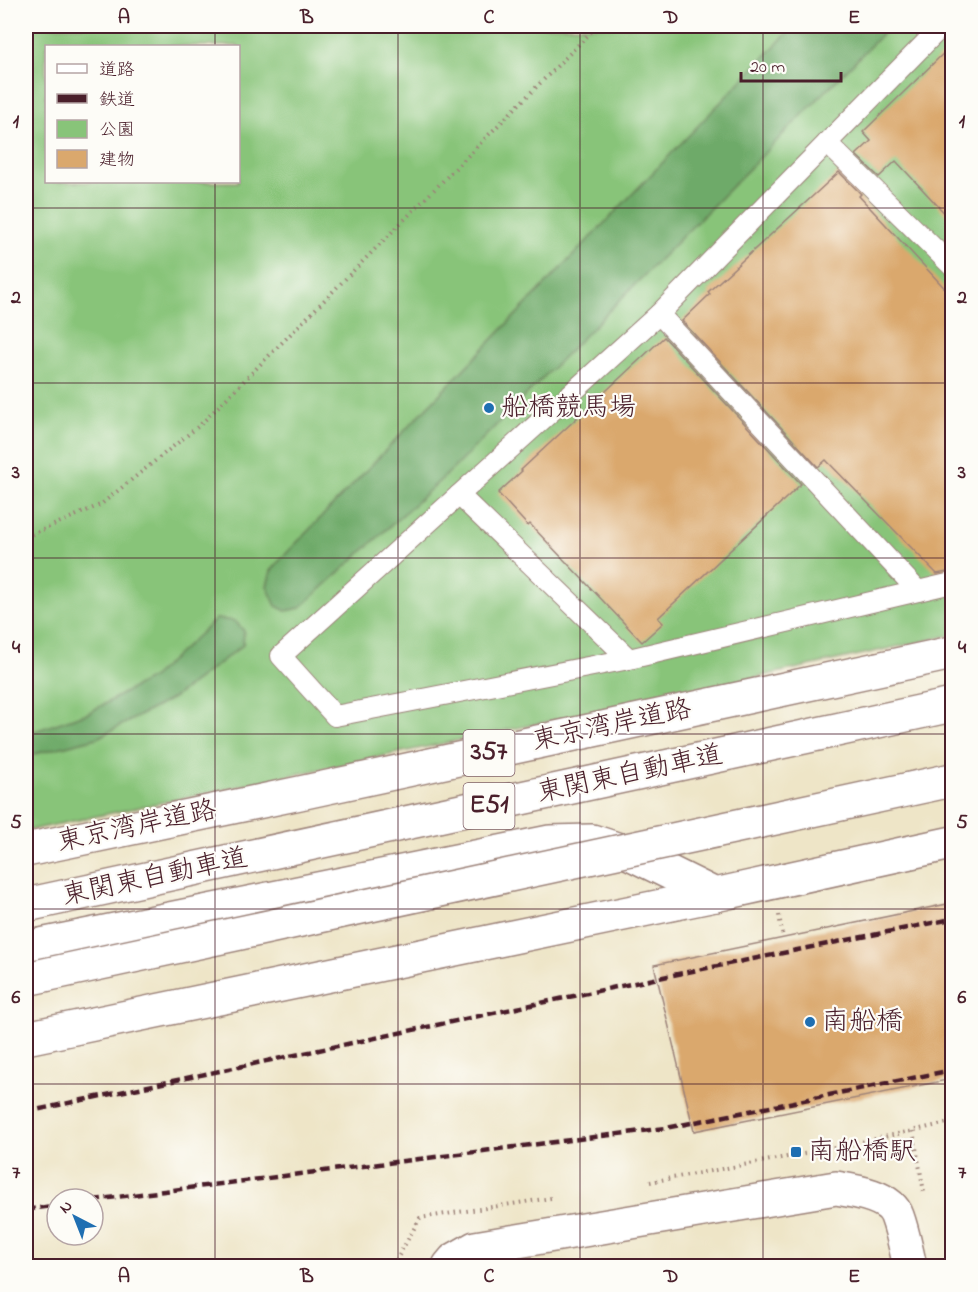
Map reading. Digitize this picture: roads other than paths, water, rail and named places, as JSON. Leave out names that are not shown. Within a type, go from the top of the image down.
[{"type":"main road","name":"東京湾岸道路","points":[[26,850],[312,791],[952,653]]},
{"type":"main road","name":"東関東自動車道","points":[[26,905],[952,705]]},
{"type":"main road","points":[[26,979],[952,780]]},
{"type":"main road","points":[[26,948],[550,842],[592,841],[632,854],[715,895]]},
{"type":"main road","points":[[26,1038],[715,895],[952,843]]},
{"type":"main road","points":[[449,1266],[454,1260],[475,1248],[836,1188],[864,1192],[884,1202],[897,1214],[910,1266]]},
{"type":"lane","points":[[942,26],[659,314],[281,656],[335,716],[629,659],[952,583]]},
{"type":"lane","points":[[827,142],[952,266]]},
{"type":"lane","points":[[659,314],[918,591]]},
{"type":"lane","points":[[459,495],[629,659]]},
{"type":"railway","points":[[26,1112],[668,976],[952,919]]},
{"type":"railway","points":[[105,1198],[666,1128],[952,1070]]},
{"type":"railway","points":[[26,1210],[45,1207]]},
{"type":"place","name":"船橋競馬場","points":[[489,408]]},
{"type":"place","name":"南船橋","points":[[810,1022]]},
{"type":"place","name":"南船橋駅","points":[[796,1152]]}]
